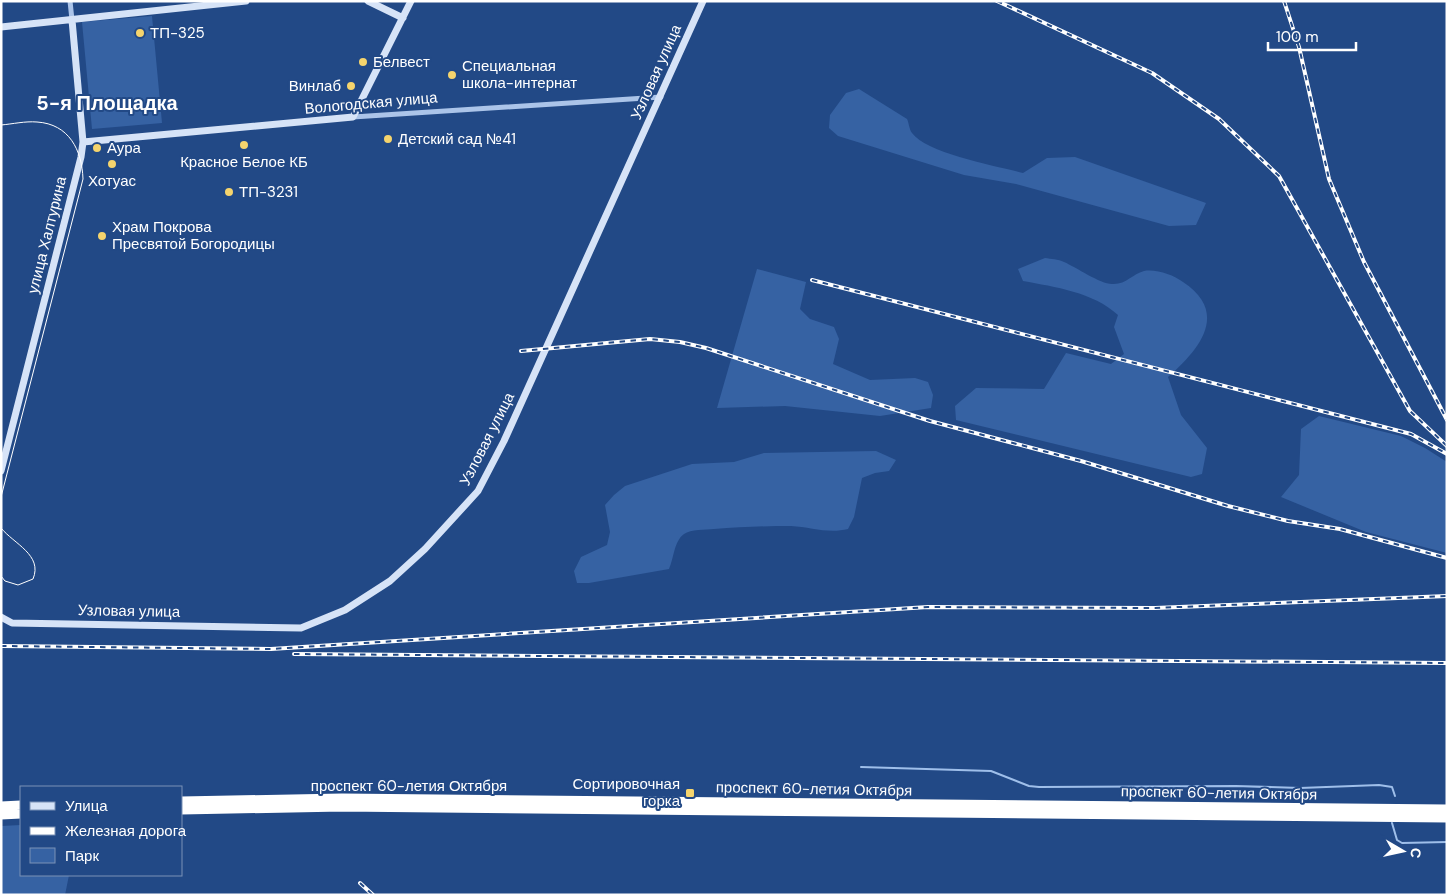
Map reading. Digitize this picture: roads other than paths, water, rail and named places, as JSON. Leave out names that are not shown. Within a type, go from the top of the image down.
[{"type":"highway","name":"проспект 60-летия Октября","points":[[182,801],[362,799],[1447,809]]},
{"type":"highway","points":[[1,806],[20,805]]},
{"type":"highway","name":"проспект 60-летия Октября","points":[[182,810],[351,807],[1447,818]]},
{"type":"highway","points":[[1,815],[20,814]]},
{"type":"street","name":"улица Халтурина","points":[[1,471],[81,157],[83,142],[70,1]]},
{"type":"street","points":[[1,27],[246,1]]},
{"type":"street","points":[[368,1],[403,18]]},
{"type":"street","points":[[353,117],[411,1]]},
{"type":"street","name":"Узловая улица","points":[[1,617],[12,623],[301,628],[345,610],[390,581],[425,549],[478,491],[504,441],[703,1]]},
{"type":"street","name":"Вологодская улица","points":[[83,142],[353,117],[661,97]]},
{"type":"waterway","points":[[861,767],[991,771],[1029,786],[1039,787],[1236,786],[1300,788],[1379,785],[1392,787],[1395,796]]},
{"type":"waterway","points":[[1392,823],[1397,840],[1402,843],[1447,842]]},
{"type":"tram line","points":[[1,125],[37,122],[58,128],[72,140],[80,158],[83,179],[1,497]]},
{"type":"tram line","points":[[1,528],[26,550],[34,563],[35,571],[33,579],[18,585],[5,581],[1,576]]},
{"type":"railway","points":[[997,1],[1152,73],[1219,119],[1279,176],[1410,411],[1447,446]]},
{"type":"railway","points":[[1284,1],[1299,47],[1329,179],[1364,262],[1447,420]]},
{"type":"railway","points":[[812,280],[1411,434],[1447,454]]},
{"type":"railway","points":[[521,351],[650,339],[680,342],[706,348],[930,421],[1081,461],[1228,506],[1288,521],[1340,529],[1447,558]]},
{"type":"railway","points":[[1,646],[271,649],[928,607],[1155,608],[1447,596]]},
{"type":"railway","points":[[294,654],[1447,663]]},
{"type":"railway","points":[[360,883],[373,895]]},
{"type":"place","name":"ТП-325","points":[[140,33]]},
{"type":"place","name":"Белвест","points":[[363,62]]},
{"type":"place","name":"Специальная школа-интернат","points":[[452,75]]},
{"type":"place","name":"Винлаб","points":[[351,86]]},
{"type":"place","name":"Детский сад №41","points":[[388,139]]},
{"type":"place","name":"Красное Белое КБ","points":[[244,145]]},
{"type":"place","name":"Аура","points":[[97,148]]},
{"type":"place","name":"Хотуас","points":[[112,164]]},
{"type":"place","name":"ТП-3231","points":[[229,192]]},
{"type":"place","name":"Храм Покрова Пресвятой Богородицы","points":[[102,236]]},
{"type":"place","name":"Сортировочная горка","points":[[690,793]]},
{"type":"district","name":"5-я Площадка","points":[[107,103]]}]
